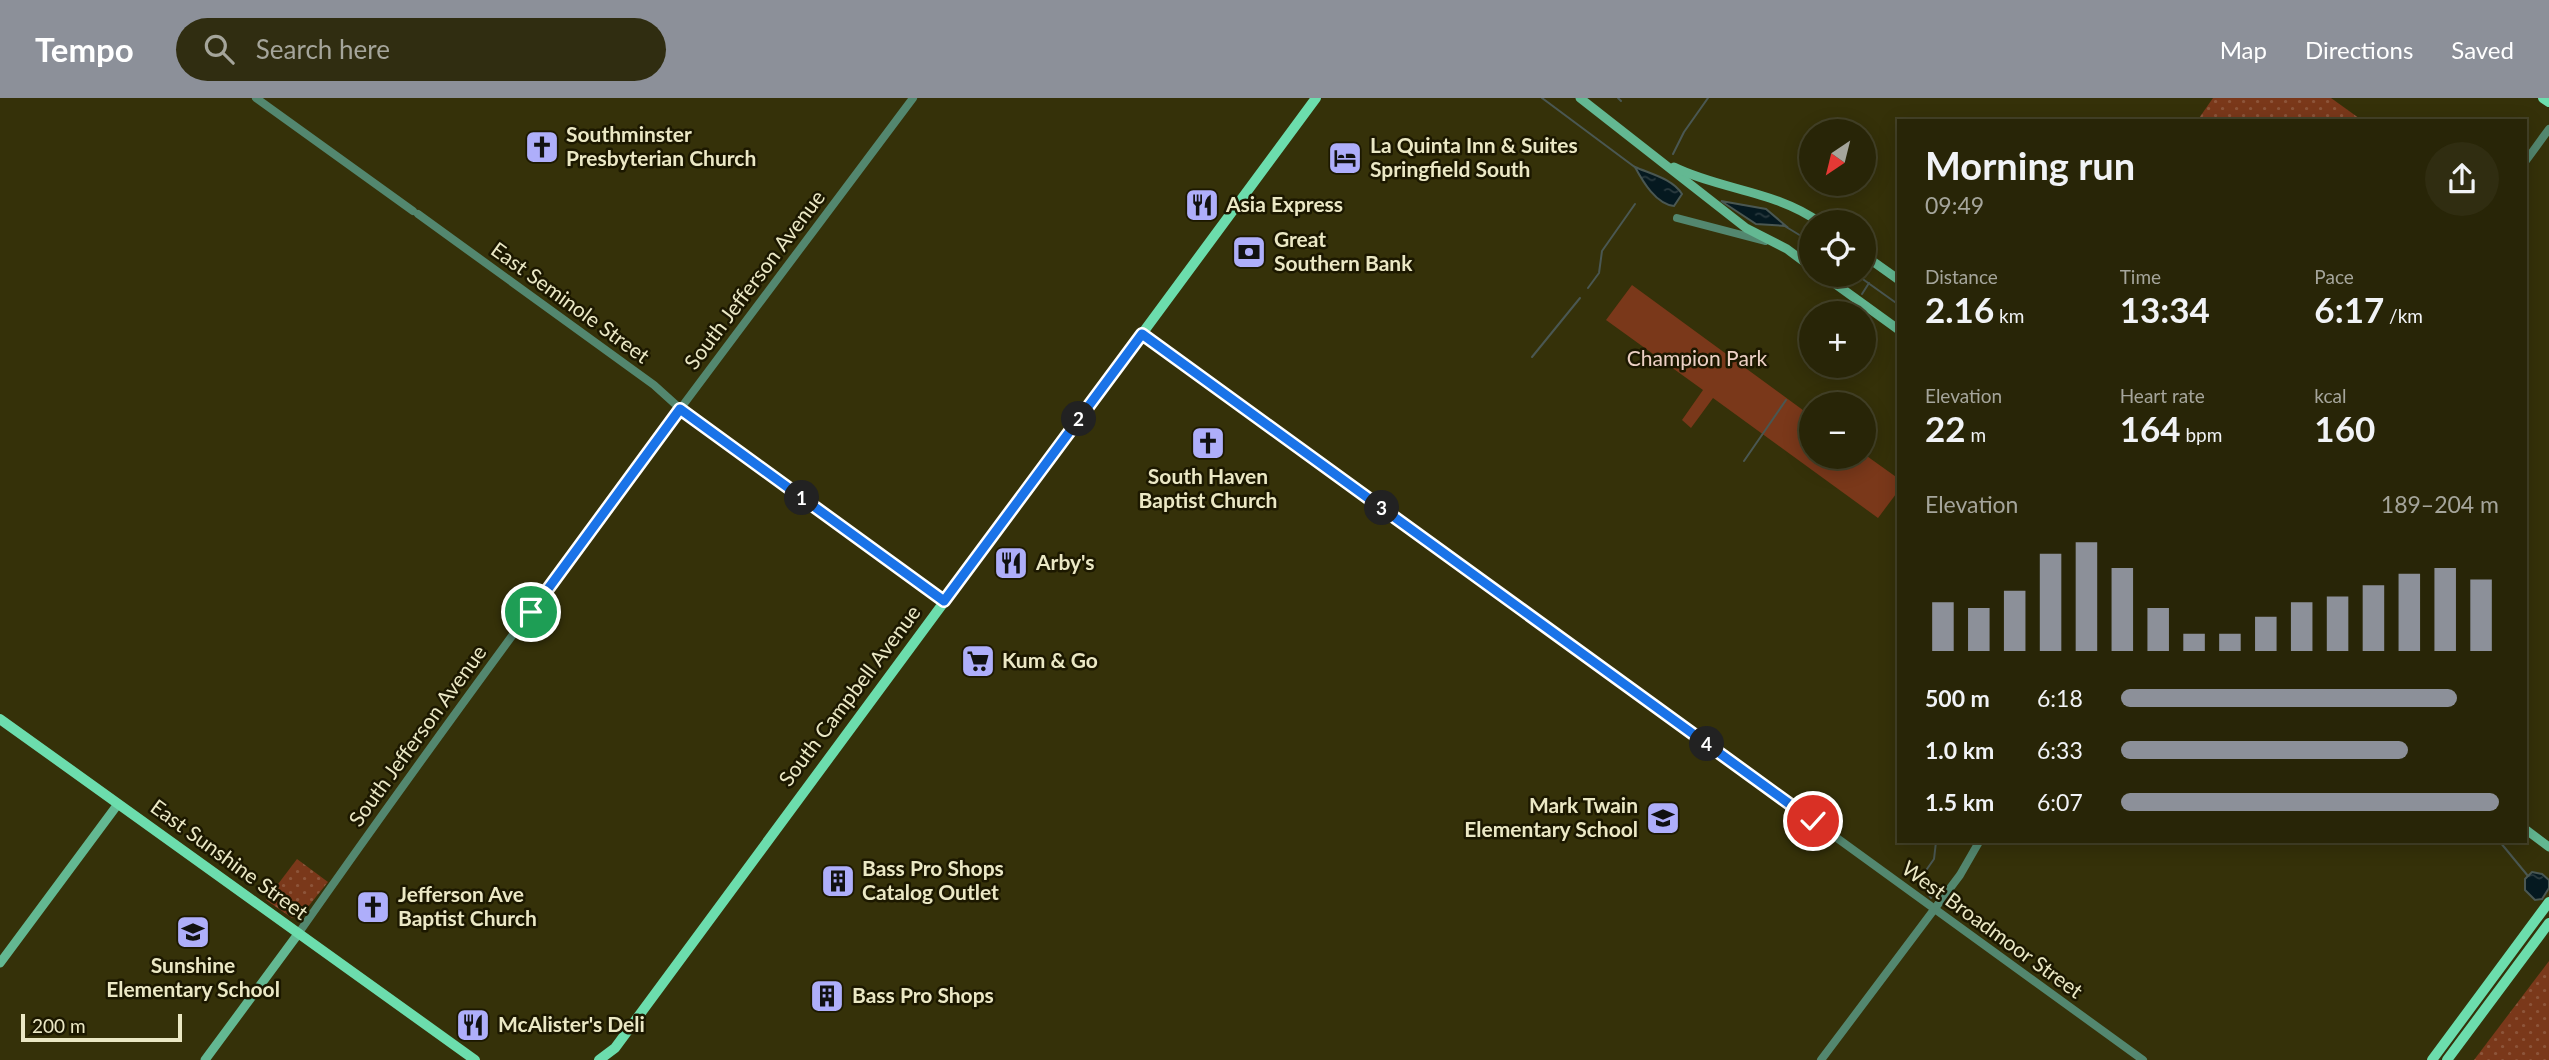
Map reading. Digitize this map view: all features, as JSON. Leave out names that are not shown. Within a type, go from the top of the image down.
[{"type":"main road","name":"South Campbell Avenue","points":[[599,1060],[615,1048],[1316,98]]},
{"type":"main road","points":[[1580,98],[1746,228],[1799,258]]},
{"type":"main road","points":[[2543,98],[2549,102]]},
{"type":"main road","points":[[1657,158],[1701,180],[1761,194],[1802,210]]},
{"type":"main road","points":[[1876,264],[1897,279]]},
{"type":"main road","points":[[1840,287],[1897,329]]},
{"type":"main road","name":"East Sunshine Street","points":[[0,719],[475,1060]]},
{"type":"main road","points":[[0,964],[118,804]]},
{"type":"main road","points":[[2527,830],[2549,847]]},
{"type":"main road","points":[[2432,1060],[2549,902]]},
{"type":"main road","points":[[2447,1060],[2549,923]]},
{"type":"main road","name":"South Jefferson Avenue","points":[[205,1060],[298,934]]},
{"type":"main road","name":"South Campbell Avenue","points":[[611,1060],[615,1048]]},
{"type":"street","name":"East Seminole Street","points":[[256,98],[654,385],[680,409],[944,601]]},
{"type":"street","name":"South Jefferson Avenue","points":[[298,934],[367,835],[680,409],[913,98]]},
{"type":"street","points":[[2527,159],[2549,129]]},
{"type":"street","points":[[1676,218],[1754,237],[1787,249]]},
{"type":"street","name":"West Broadmoor Street","points":[[1142,334],[2143,1060]]},
{"type":"street","points":[[1821,1060],[1960,875],[1978,843]]},
{"type":"green space","points":[[2213,98],[2331,98],[2360,119],[2198,119]]},
{"type":"green space","name":"Champion Park","points":[[1632,285],[1799,407],[1799,461],[1713,398],[1691,428],[1682,420],[1703,390],[1606,320]]},
{"type":"green space","name":"Champion Park","points":[[1876,463],[1897,478],[1897,493],[1878,518],[1811,469],[1876,469]]},
{"type":"green space","points":[[297,859],[328,882],[303,913],[292,918],[266,900]]},
{"type":"green space","points":[[2549,961],[2549,1060],[2474,1060]]},
{"type":"water","points":[[1635,167],[1661,177],[1678,189],[1682,194],[1674,206],[1656,197]]},
{"type":"water","points":[[1721,201],[1766,209],[1786,226],[1756,224]]},
{"type":"water","points":[[2532,872],[2542,874],[2549,880],[2549,888],[2542,899],[2535,900],[2525,890],[2525,879]]},
{"type":"waterway","points":[[1542,98],[1636,168]]},
{"type":"waterway","points":[[1618,98],[1621,101]]},
{"type":"waterway","points":[[1673,154],[1684,132],[1708,98]]},
{"type":"waterway","points":[[1588,288],[1599,273],[1602,251],[1635,204]]},
{"type":"waterway","points":[[1783,225],[1799,235]]},
{"type":"waterway","points":[[1862,294],[1866,287]]},
{"type":"waterway","points":[[1874,287],[1897,304]]},
{"type":"waterway","points":[[1532,357],[1580,298]]},
{"type":"waterway","points":[[1744,461],[1786,400]]},
{"type":"waterway","points":[[1931,898],[1920,879],[1934,859],[1936,843]]},
{"type":"waterway","points":[[2501,843],[2528,876]]},
{"type":"place","name":"Southminster Presbyterian Church","points":[[542,147]]},
{"type":"place","name":"La Quinta Inn & Suites Springfield South","points":[[1345,158]]},
{"type":"place","name":"Asia Express","points":[[1202,205]]},
{"type":"place","name":"Great Southern Bank","points":[[1249,252]]},
{"type":"place","name":"South Haven Baptist Church","points":[[1208,443]]},
{"type":"place","name":"Arby's","points":[[1011,563]]},
{"type":"place","name":"Kum & Go","points":[[978,661]]},
{"type":"place","name":"Mark Twain Elementary School","points":[[1663,818]]},
{"type":"place","name":"Bass Pro Shops Catalog Outlet","points":[[838,881]]},
{"type":"place","name":"Jefferson Ave Baptist Church","points":[[373,907]]},
{"type":"place","name":"Sunshine Elementary School","points":[[193,932]]},
{"type":"place","name":"Bass Pro Shops","points":[[827,996]]},
{"type":"place","name":"McAlister's Deli","points":[[473,1025]]},
{"type":"route","points":[[531,612],[680,409],[944,601],[1142,334],[1813,821]]}]
